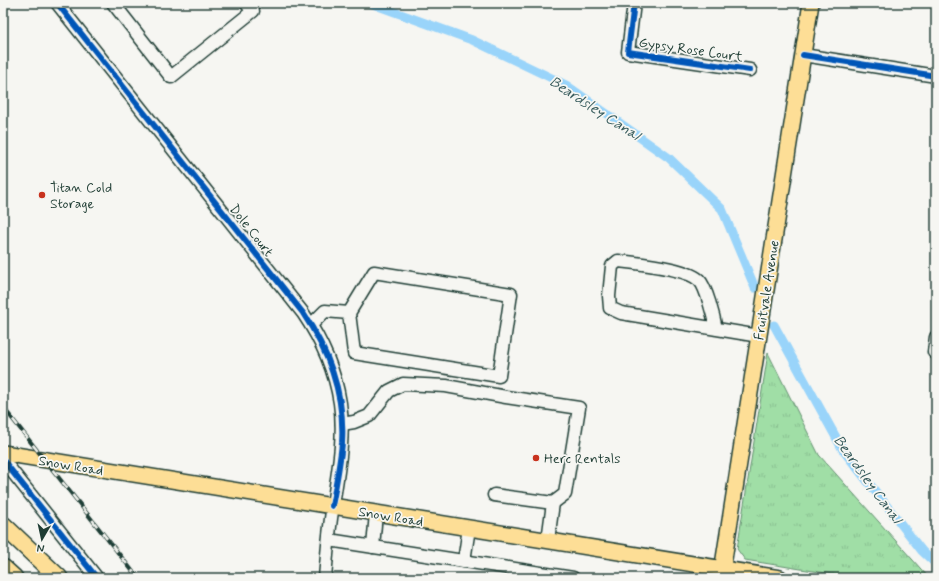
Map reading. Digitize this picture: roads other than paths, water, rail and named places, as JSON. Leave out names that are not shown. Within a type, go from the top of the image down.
[{"type":"highway","points":[[3,525],[59,578]]},
{"type":"highway","points":[[3,568],[14,578]]},
{"type":"main road","name":"Fruitvale Avenue","points":[[722,574],[811,3]]},
{"type":"main road","name":"Snow Road","points":[[3,453],[548,540],[722,574],[780,578]]},
{"type":"street","name":"Dole Court","points":[[57,3],[298,307],[311,325],[323,347],[331,365],[340,403],[342,424],[340,461],[332,506],[325,578]]},
{"type":"street","points":[[113,3],[171,77],[253,11],[246,3]]},
{"type":"street","name":"Gypsy Rose Court","points":[[634,3],[628,52],[750,70]]},
{"type":"street","points":[[803,55],[936,76]]},
{"type":"street","points":[[716,329],[713,312],[699,280],[688,273],[645,264],[618,261],[612,266],[609,296],[610,308],[621,313],[716,329],[759,336]]},
{"type":"street","points":[[374,272],[511,294],[499,376],[354,353],[349,313],[374,272]]},
{"type":"street","points":[[311,325],[325,311],[349,313]]},
{"type":"street","points":[[935,352],[936,337]]},
{"type":"street","points":[[342,424],[354,422],[368,416],[389,391],[403,384],[446,386],[579,408],[565,494],[553,503],[494,495]]},
{"type":"street","points":[[3,460],[97,578]]},
{"type":"street","points":[[548,540],[553,503]]},
{"type":"street","points":[[373,547],[376,513]]},
{"type":"street","points":[[464,561],[469,528]]},
{"type":"street","points":[[329,540],[573,578]]},
{"type":"waterway","name":"Beardsley Canal","points":[[370,3],[472,40],[566,85],[669,158],[722,209],[755,288]]},
{"type":"waterway","name":"Beardsley Canal","points":[[774,325],[843,450],[922,551],[936,564]]},
{"type":"railway","points":[[3,407],[138,578]]},
{"type":"place","name":"Titan Cold Storage","points":[[42,195]]},
{"type":"place","name":"Herc Rentals","points":[[536,458]]}]
